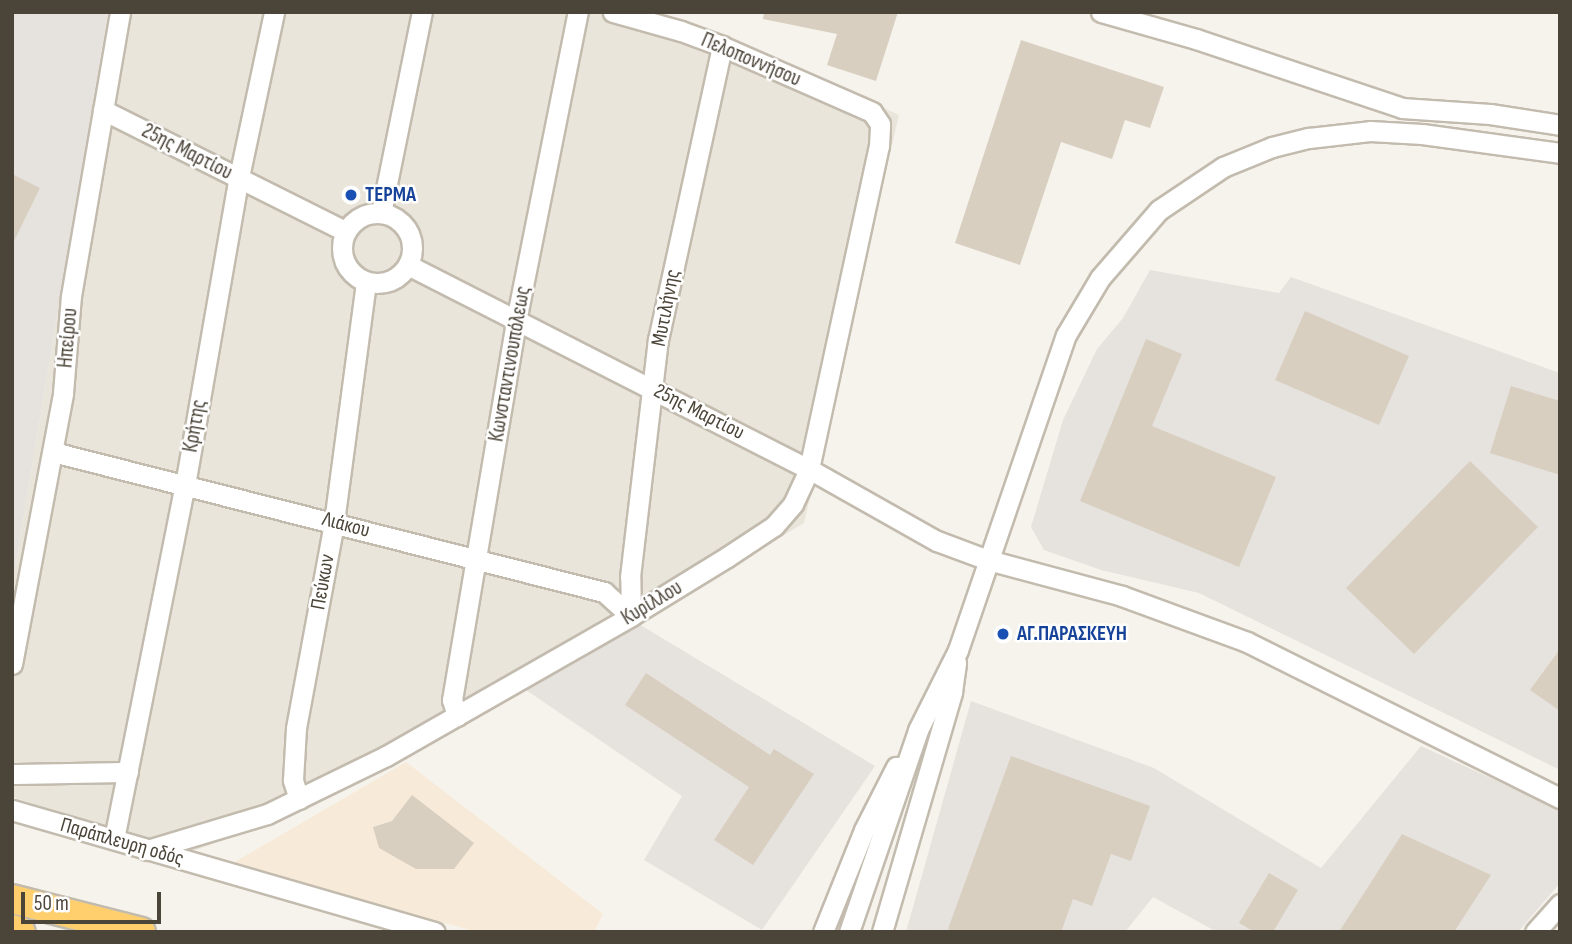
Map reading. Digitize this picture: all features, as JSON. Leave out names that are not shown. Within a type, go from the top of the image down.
[{"type":"highway","points":[[12,899],[141,932]]},
{"type":"highway","points":[[12,929],[21,932]]},
{"type":"street","name":"Ηπείρου","points":[[12,664],[63,393],[71,296],[120,12]]},
{"type":"street","name":"Κρήτης","points":[[114,839],[185,485],[239,177],[274,12]]},
{"type":"street","points":[[381,213],[422,12]]},
{"type":"street","name":"Κωνσταντινουπόλεως","points":[[457,716],[452,700],[516,321],[578,12]]},
{"type":"street","name":"Πελοποννήσου","points":[[613,12],[681,31],[722,46],[872,112],[880,124]]},
{"type":"street","points":[[1101,12],[1196,39],[1402,108],[1490,114],[1560,125]]},
{"type":"street","name":"Μυτιλήνης","points":[[631,616],[630,577],[658,340],[722,46]]},
{"type":"street","name":"25ης Μαρτίου","points":[[103,110],[345,231]]},
{"type":"street","name":"Κυρίλλου","points":[[147,850],[267,814],[386,756],[631,616],[775,526],[793,504],[810,469],[879,146],[880,124]]},
{"type":"street","points":[[823,932],[864,830],[885,786],[918,730],[958,650],[1066,335],[1100,278],[1159,210],[1223,167],[1272,147],[1309,138],[1370,131],[1409,133],[1560,153]]},
{"type":"street","points":[[381,213],[397,219],[409,232],[412,249],[408,265],[397,277],[382,283],[366,282],[352,274],[344,261],[341,246],[345,231],[355,220],[367,214],[381,213]]},
{"type":"street","name":"25ης Μαρτίου","points":[[408,265],[810,469],[937,541],[988,560],[1122,596],[1247,642],[1560,798]]},
{"type":"street","name":"Πεύκων","points":[[299,799],[293,780],[296,728],[334,522],[366,282]]},
{"type":"street","name":"Λιάκου","points":[[53,452],[604,592],[631,616]]},
{"type":"street","points":[[882,932],[952,692],[958,650]]},
{"type":"street","points":[[849,932],[918,730]]},
{"type":"street","points":[[12,774],[128,772]]},
{"type":"street","name":"Παράπλευρη οδός","points":[[12,810],[435,932]]},
{"type":"street","points":[[1535,932],[1560,904]]},
{"type":"shaded area","points":[[12,12],[108,12],[12,587]]},
{"type":"shaded area","points":[[108,12],[634,12],[728,37],[899,115],[804,523],[637,623],[312,807],[188,853],[12,797],[12,587]]},
{"type":"shaded area","points":[[1150,270],[1279,293],[1291,277],[1560,373],[1560,770],[1199,593],[1101,570],[1044,550],[1031,527],[1063,420],[1097,349],[1123,318]]},
{"type":"shaded area","points":[[637,623],[875,766],[762,930],[644,860],[682,796],[523,688]]},
{"type":"shaded area","points":[[971,701],[1154,768],[1321,868],[1421,746],[1560,810],[1560,883],[1518,932],[1217,932],[1153,897],[1125,932],[906,932]]},
{"type":"shaded area","points":[[406,762],[603,914],[594,932],[477,932],[233,863]]},
{"type":"building","points":[[764,12],[898,12],[876,81],[827,65],[837,34],[763,19]]},
{"type":"building","points":[[1021,40],[1164,87],[1150,128],[1125,120],[1112,159],[1061,142],[1020,265],[955,243]]},
{"type":"building","points":[[12,174],[40,188],[12,245]]},
{"type":"building","points":[[1305,311],[1409,356],[1379,425],[1275,380]]},
{"type":"building","points":[[1146,339],[1182,354],[1152,426],[1276,477],[1239,567],[1080,501]]},
{"type":"building","points":[[1511,386],[1560,401],[1560,475],[1490,453]]},
{"type":"building","points":[[1470,461],[1538,527],[1414,654],[1346,588]]},
{"type":"building","points":[[1560,649],[1560,711],[1530,690]]},
{"type":"building","points":[[646,673],[770,755],[774,749],[814,774],[753,865],[714,840],[749,787],[625,705]]},
{"type":"building","points":[[1011,756],[1150,806],[1131,861],[1111,854],[1092,906],[1073,899],[1061,932],[956,932],[948,929]]},
{"type":"building","points":[[412,795],[474,843],[454,869],[416,869],[379,848],[373,827],[392,821]]},
{"type":"building","points":[[1402,834],[1491,875],[1454,932],[1339,932]]},
{"type":"building","points":[[1269,873],[1298,890],[1273,932],[1255,932],[1239,923]]},
{"type":"place","name":"ΤΕΡΜΑ","points":[[351,195]]},
{"type":"place","name":"ΑΓ.ΠΑΡΑΣΚΕΥΗ","points":[[1003,634]]}]
